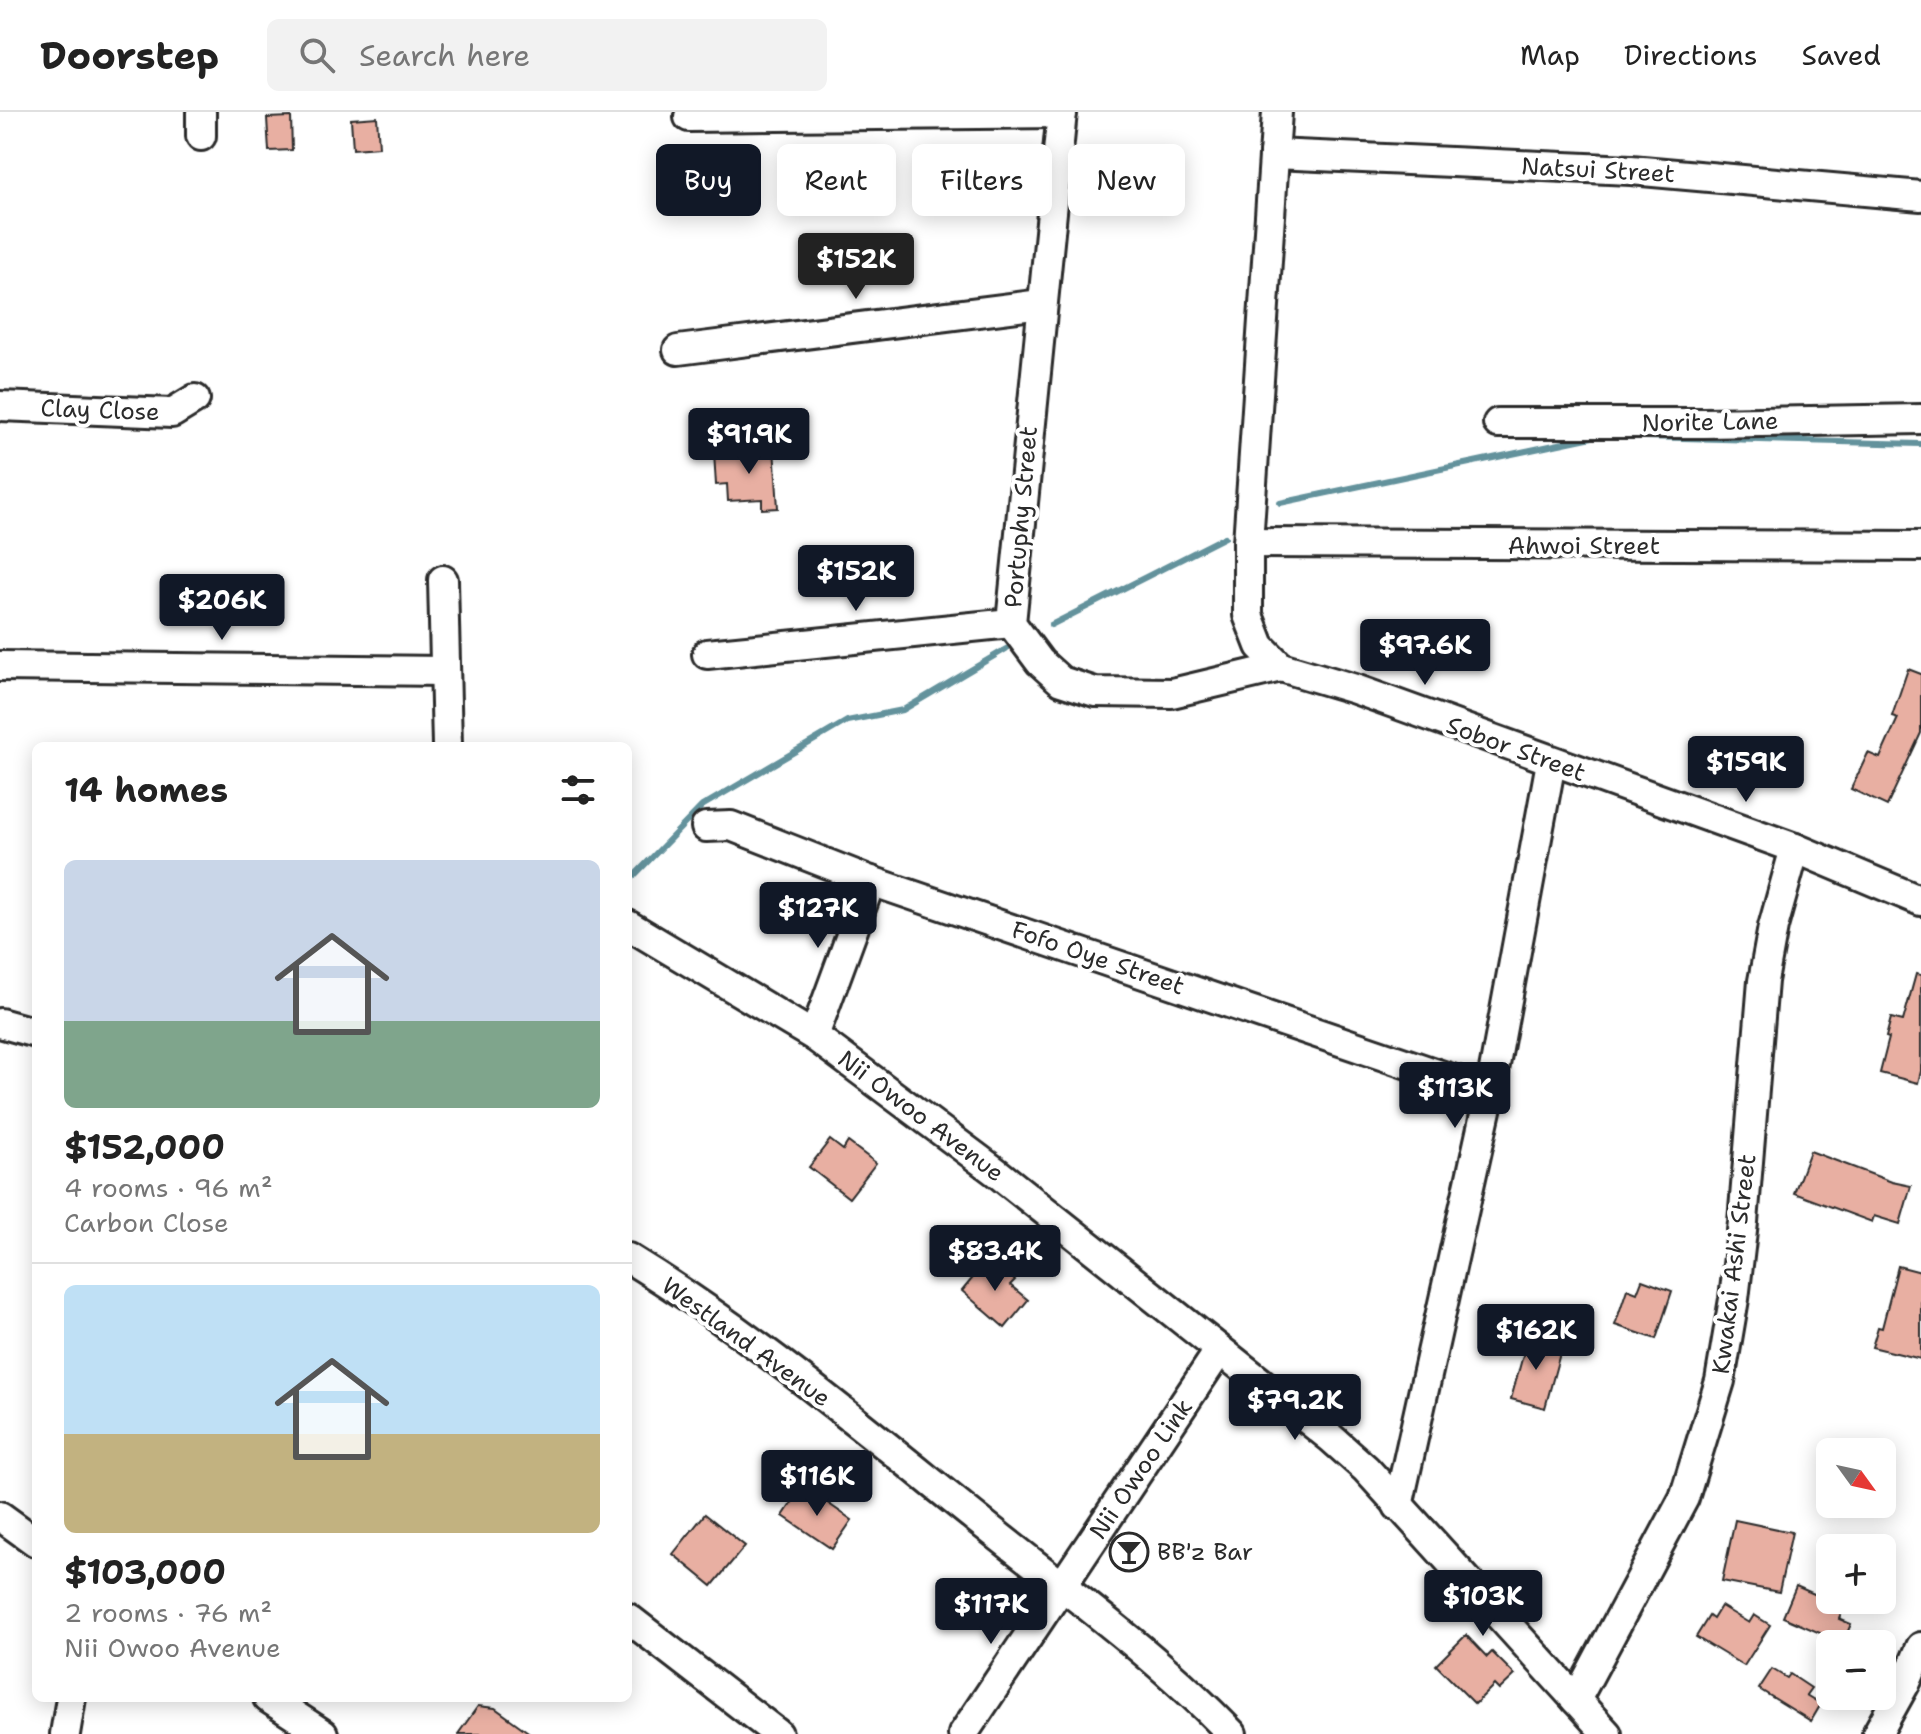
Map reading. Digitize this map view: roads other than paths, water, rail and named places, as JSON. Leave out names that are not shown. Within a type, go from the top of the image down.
[{"type":"street","points":[[1277,112],[1248,543],[1248,615],[1260,646],[1281,667]]},
{"type":"street","points":[[689,117],[1062,113]]},
{"type":"street","name":"Portuphy Street","points":[[1062,113],[1011,623],[1040,662],[1061,681],[1095,692],[1172,693],[1281,667]]},
{"type":"street","name":"Natsui Street","points":[[1274,154],[1631,170],[1921,196]]},
{"type":"street","points":[[678,350],[1041,304]]},
{"type":"street","name":"Clay Close","points":[[0,406],[172,413],[195,399]]},
{"type":"street","name":"Norite Lane","points":[[1498,423],[1921,419]]},
{"type":"street","name":"Ahwoi Street","points":[[1248,543],[1921,546]]},
{"type":"street","points":[[443,580],[447,742]]},
{"type":"street","points":[[707,654],[1011,623]]},
{"type":"street","points":[[0,666],[445,671]]},
{"type":"street","name":"Sobor Street","points":[[1281,667],[1355,689],[1795,848],[1921,901]]},
{"type":"street","points":[[1398,1506],[1490,1092],[1551,762]]},
{"type":"street","name":"Fofo Oye Street","points":[[706,827],[731,826],[871,881],[1490,1092]]},
{"type":"street","name":"Kwakai Ashi Street","points":[[1576,1700],[1684,1498],[1720,1381],[1743,1222],[1763,981],[1773,927],[1795,848]]},
{"type":"street","points":[[814,1036],[871,881]]},
{"type":"street","name":"Nii Owoo Avenue","points":[[632,927],[814,1036],[996,1172],[1331,1438],[1366,1469],[1607,1734]]},
{"type":"street","points":[[0,1023],[32,1032]]},
{"type":"street","name":"Westland Avenue","points":[[632,1260],[680,1290],[771,1356],[1169,1674],[1232,1734]]},
{"type":"street","name":"Nii Owoo Link","points":[[963,1734],[1219,1351]]},
{"type":"street","points":[[0,1516],[32,1539]]},
{"type":"street","points":[[632,1621],[778,1734]]},
{"type":"street","points":[[1877,1734],[1907,1680],[1921,1647]]},
{"type":"street","points":[[65,1734],[70,1702]]},
{"type":"street","points":[[274,1702],[323,1734]]},
{"type":"waterway","points":[[1280,503],[1597,436]]},
{"type":"waterway","points":[[1644,437],[1921,444]]},
{"type":"waterway","points":[[1051,625],[1225,537]]},
{"type":"waterway","points":[[632,878],[702,806],[847,721],[903,710],[1006,649]]},
{"type":"place","name":"BB'z Bar","points":[[1129,1552]]}]
